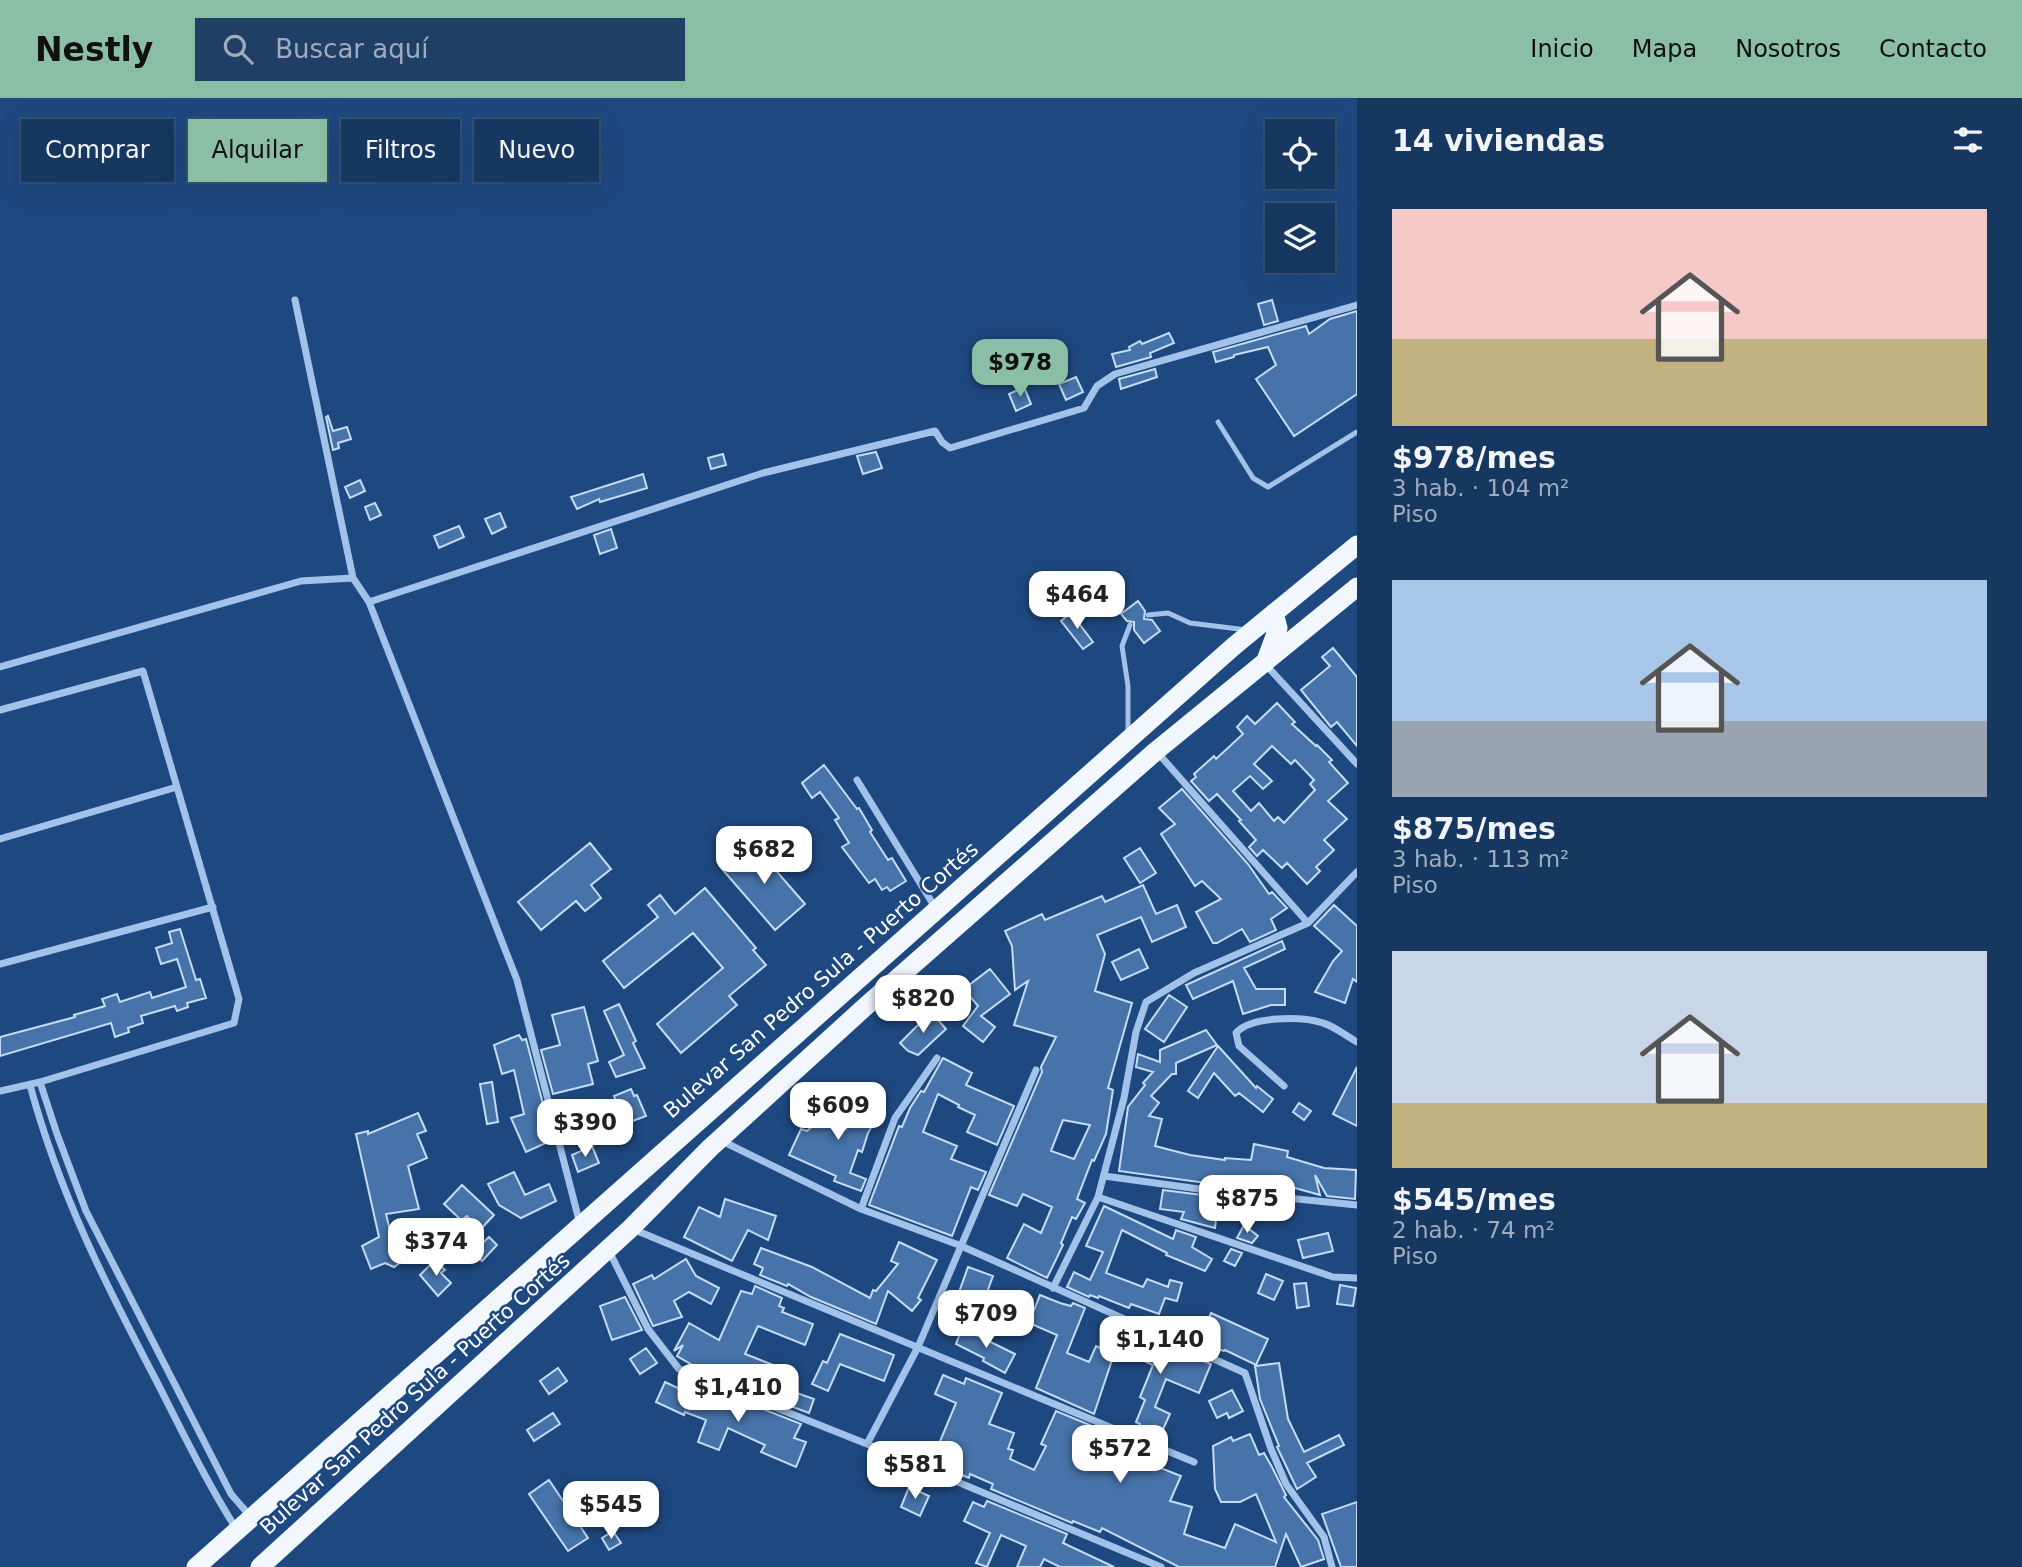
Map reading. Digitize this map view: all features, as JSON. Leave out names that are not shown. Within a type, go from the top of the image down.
[{"type":"highway","name":"Bulevar San Pedro Sula - Puerto Cortés","points":[[196,1567],[1126,741],[1253,630],[1357,545]]},
{"type":"highway","points":[[1320,617],[1315,595],[1323,572]]},
{"type":"highway","name":"Bulevar San Pedro Sula - Puerto Cortés","points":[[260,1567],[631,1228],[720,1139],[866,1006],[1156,751],[1357,587]]},
{"type":"highway","points":[[1265,664],[1278,628],[1274,613]]},
{"type":"street","points":[[295,300],[353,578],[369,602],[517,980],[580,1224]]},
{"type":"street","points":[[369,602],[764,473],[935,431],[950,448],[1084,408],[1097,386],[1115,374],[1357,305]]},
{"type":"street","points":[[0,667],[301,581],[353,578]]},
{"type":"street","points":[[1265,664],[1357,764]]},
{"type":"street","points":[[0,710],[143,671],[239,999],[234,1023],[30,1085],[0,1091]]},
{"type":"street","points":[[1156,751],[1308,923]]},
{"type":"street","points":[[857,780],[936,909]]},
{"type":"street","points":[[0,839],[177,787]]},
{"type":"street","points":[[1054,1288],[1098,1197],[1124,1098],[1136,1032],[1146,1002],[1194,973],[1308,923],[1357,872]]},
{"type":"street","points":[[0,964],[213,907]]},
{"type":"street","points":[[1284,1086],[1239,1046],[1236,1033],[1242,1026],[1268,1020],[1296,1018],[1324,1023],[1357,1042]]},
{"type":"street","points":[[861,1209],[895,1118],[937,1058]]},
{"type":"street","points":[[867,1444],[918,1347],[1036,1070]]},
{"type":"street","points":[[40,1082],[86,1211],[244,1524]]},
{"type":"street","points":[[30,1085],[45,1138],[75,1218],[131,1333],[219,1502],[244,1524]]},
{"type":"street","points":[[720,1139],[861,1209],[960,1245],[1245,1373],[1270,1449],[1286,1484],[1324,1537],[1332,1567]]},
{"type":"street","points":[[1104,1176],[1357,1205]]},
{"type":"street","points":[[1098,1197],[1333,1277],[1357,1278]]},
{"type":"street","points":[[631,1228],[1194,1462]]},
{"type":"street","points":[[608,1249],[648,1329],[678,1369],[867,1444],[1161,1567]]},
{"type":"lane","points":[[1218,422],[1253,478],[1268,487],[1357,432]]},
{"type":"lane","points":[[1148,615],[1168,612],[1191,623],[1253,630]]},
{"type":"lane","points":[[1126,741],[1128,686],[1122,646],[1130,625]]},
{"type":"building","points":[[1272,300],[1278,321],[1264,325],[1258,304]]},
{"type":"building","points":[[1357,311],[1357,394],[1294,436],[1256,379],[1276,365],[1268,347],[1216,362],[1213,352],[1306,326],[1309,334],[1330,319]]},
{"type":"building","points":[[1169,333],[1174,343],[1150,353],[1151,357],[1116,367],[1112,354],[1130,350],[1129,347],[1140,341],[1142,344]]},
{"type":"building","points":[[1155,369],[1157,377],[1121,389],[1119,379]]},
{"type":"building","points":[[1076,377],[1083,392],[1066,400],[1059,384]]},
{"type":"building","points":[[1024,387],[1031,404],[1016,411],[1009,394]]},
{"type":"building","points":[[328,416],[333,431],[347,427],[351,439],[338,443],[339,448],[333,450],[326,417]]},
{"type":"building","points":[[876,452],[882,468],[863,474],[857,456]]},
{"type":"building","points":[[723,454],[726,465],[711,469],[708,458]]},
{"type":"building","points":[[643,474],[647,488],[600,502],[599,499],[577,509],[571,497]]},
{"type":"building","points":[[360,480],[365,491],[350,498],[345,487]]},
{"type":"building","points":[[375,503],[381,515],[370,520],[365,507]]},
{"type":"building","points":[[500,513],[506,527],[492,534],[485,519]]},
{"type":"building","points":[[459,526],[464,537],[439,548],[434,536]]},
{"type":"building","points":[[611,529],[617,548],[600,554],[594,535]]},
{"type":"building","points":[[1138,601],[1145,611],[1144,619],[1152,620],[1160,631],[1144,643],[1134,630],[1134,622],[1127,621],[1121,614]]},
{"type":"building","points":[[1071,613],[1093,642],[1083,649],[1061,621]]},
{"type":"building","points":[[1333,648],[1357,677],[1357,746],[1337,722],[1331,727],[1301,690],[1330,666],[1322,657]]},
{"type":"building","points":[[1277,703],[1295,722],[1292,724],[1332,760],[1329,762],[1348,783],[1328,801],[1347,819],[1324,840],[1334,850],[1316,867],[1320,871],[1307,884],[1287,863],[1282,868],[1263,850],[1257,856],[1249,847],[1256,840],[1239,821],[1241,820],[1217,794],[1209,801],[1191,781],[1196,777],[1194,774],[1214,756],[1216,759],[1243,734],[1237,727],[1247,716],[1255,724]],"holes":[[[1272,746],[1291,764],[1295,760],[1314,780],[1310,784],[1315,790],[1284,823],[1278,817],[1274,821],[1259,803],[1251,811],[1233,791],[1250,776],[1263,789],[1272,781],[1254,764]]]},
{"type":"building","points":[[824,765],[857,809],[859,808],[888,860],[892,858],[906,881],[890,891],[887,887],[882,890],[875,879],[869,883],[842,847],[849,843],[835,820],[839,818],[820,792],[812,798],[802,783]]},
{"type":"building","points":[[1182,789],[1248,864],[1269,894],[1272,892],[1287,908],[1271,919],[1276,930],[1250,942],[1242,929],[1213,943],[1196,912],[1221,899],[1202,881],[1195,886],[1161,834],[1175,824],[1159,808]]},
{"type":"building","points":[[590,843],[611,869],[591,885],[601,898],[585,911],[576,901],[541,930],[518,902]]},
{"type":"building","points":[[752,843],[805,904],[775,930],[722,869]]},
{"type":"building","points":[[1140,848],[1156,873],[1140,883],[1124,858]]},
{"type":"building","points":[[1143,885],[1156,914],[1177,905],[1186,927],[1152,942],[1141,917],[1097,935],[1105,954],[1095,991],[1132,1003],[1108,1088],[1113,1090],[1106,1134],[1094,1161],[1092,1160],[1077,1199],[1085,1203],[1076,1219],[1072,1217],[1061,1243],[1063,1245],[1047,1278],[1007,1258],[1024,1224],[1041,1233],[1052,1207],[1023,1194],[1017,1206],[989,1195],[1056,1037],[1014,1025],[1028,981],[1015,990],[1012,946],[1005,931],[1042,914],[1045,920],[1102,896],[1105,902]],"holes":[[[1063,1120],[1090,1125],[1074,1159],[1051,1151]]]},
{"type":"building","points":[[705,888],[756,948],[753,950],[766,965],[729,996],[737,1005],[681,1053],[657,1024],[723,968],[693,933],[624,988],[603,961],[658,917],[648,905],[660,895],[675,914]]},
{"type":"building","points":[[1334,905],[1357,926],[1357,982],[1353,979],[1345,1003],[1315,992],[1342,951],[1314,926]]},
{"type":"building","points":[[180,929],[196,980],[200,979],[206,998],[187,1003],[188,1007],[177,1011],[175,1006],[141,1016],[143,1023],[128,1028],[129,1032],[115,1037],[111,1023],[0,1056],[0,1037],[105,1006],[102,999],[117,994],[120,1002],[150,992],[152,998],[186,987],[177,959],[161,964],[156,948],[172,943],[169,932]]},
{"type":"building","points":[[1282,941],[1285,949],[1244,968],[1256,989],[1285,989],[1285,1005],[1271,1005],[1243,1014],[1233,981],[1193,999],[1186,985]]},
{"type":"building","points":[[1139,949],[1148,968],[1121,980],[1112,962]]},
{"type":"building","points":[[990,969],[1010,994],[981,1016],[995,1027],[983,1042],[963,1026],[978,1006],[964,989]]},
{"type":"building","points":[[1169,995],[1187,1007],[1164,1042],[1145,1029]]},
{"type":"building","points":[[619,1004],[645,1068],[616,1077],[609,1062],[624,1055],[604,1011]]},
{"type":"building","points":[[584,1007],[598,1061],[588,1064],[593,1084],[553,1094],[541,1050],[560,1045],[552,1015]]},
{"type":"building","points":[[931,1012],[946,1029],[918,1055],[908,1051],[900,1043]]},
{"type":"building","points":[[1206,1030],[1217,1045],[1176,1063],[1176,1074],[1172,1074],[1151,1096],[1159,1103],[1149,1116],[1162,1119],[1155,1146],[1225,1160],[1251,1160],[1254,1144],[1288,1151],[1287,1157],[1324,1168],[1356,1170],[1355,1199],[1327,1196],[1315,1175],[1320,1195],[1242,1177],[1242,1181],[1221,1180],[1220,1185],[1119,1171],[1128,1107],[1153,1072],[1136,1067],[1138,1054],[1160,1062],[1160,1050]]},
{"type":"building","points":[[519,1035],[522,1040],[526,1039],[548,1123],[542,1126],[548,1142],[526,1152],[511,1118],[524,1114],[514,1070],[502,1074],[494,1045]]},
{"type":"building","points":[[1218,1046],[1256,1088],[1257,1086],[1273,1099],[1263,1112],[1239,1093],[1235,1096],[1214,1073],[1198,1098],[1188,1091]]},
{"type":"building","points":[[943,1058],[972,1073],[966,1085],[1014,1106],[997,1145],[967,1132],[975,1115],[938,1094],[923,1132],[957,1146],[951,1159],[986,1172],[978,1190],[971,1187],[952,1236],[869,1205],[899,1126],[902,1127],[910,1108],[921,1091],[924,1092]]},
{"type":"building","points":[[1357,1067],[1357,1126],[1333,1114]]},
{"type":"building","points":[[492,1082],[498,1122],[487,1124],[480,1084]]},
{"type":"building","points":[[631,1089],[634,1096],[637,1095],[646,1116],[630,1122],[624,1109],[620,1111],[614,1096]]},
{"type":"building","points":[[867,1092],[885,1103],[868,1133],[862,1152],[858,1150],[850,1173],[866,1179],[861,1191],[834,1181],[836,1176],[789,1155],[801,1129],[807,1131],[829,1111],[846,1129]]},
{"type":"building","points":[[1299,1103],[1311,1111],[1304,1120],[1293,1112]]},
{"type":"building","points":[[585,1106],[592,1123],[569,1133],[563,1115]]},
{"type":"building","points":[[418,1113],[426,1131],[417,1134],[427,1158],[408,1166],[419,1209],[386,1214],[394,1247],[415,1226],[423,1234],[394,1267],[385,1263],[371,1269],[362,1246],[379,1237],[356,1134],[368,1131],[368,1134]]},
{"type":"building","points":[[592,1146],[599,1163],[578,1172],[572,1155]]},
{"type":"building","points":[[514,1172],[525,1195],[549,1184],[556,1201],[521,1218],[499,1205],[488,1184]]},
{"type":"building","points":[[462,1185],[494,1215],[476,1234],[468,1226],[472,1222],[467,1216],[461,1220],[444,1204]]},
{"type":"building","points":[[1163,1190],[1219,1197],[1215,1228],[1181,1219],[1184,1212],[1160,1209]]},
{"type":"building","points":[[725,1199],[776,1216],[768,1240],[748,1230],[732,1261],[684,1237],[699,1207],[720,1217]]},
{"type":"building","points":[[1104,1206],[1173,1239],[1176,1230],[1196,1237],[1192,1247],[1212,1259],[1205,1271],[1166,1255],[1167,1253],[1122,1230],[1106,1273],[1143,1287],[1147,1279],[1168,1287],[1170,1280],[1182,1283],[1177,1301],[1165,1298],[1159,1314],[1131,1304],[1129,1308],[1099,1296],[1089,1297],[1067,1287],[1074,1272],[1090,1280],[1103,1252],[1086,1246]]},
{"type":"building","points":[[1244,1225],[1258,1236],[1252,1243],[1237,1238]]},
{"type":"building","points":[[1328,1233],[1333,1251],[1303,1258],[1298,1240]]},
{"type":"building","points":[[489,1237],[497,1245],[482,1261],[473,1252]]},
{"type":"building","points":[[899,1242],[937,1260],[918,1298],[921,1300],[912,1311],[888,1291],[876,1324],[811,1297],[788,1284],[787,1286],[760,1275],[763,1268],[754,1264],[761,1248],[812,1267],[870,1298],[873,1290],[876,1291],[898,1264],[891,1261]]},
{"type":"building","points":[[1231,1249],[1242,1253],[1235,1266],[1224,1261]]},
{"type":"building","points":[[686,1259],[696,1276],[719,1288],[711,1304],[689,1292],[674,1301],[682,1317],[653,1326],[633,1284],[652,1275],[654,1279]]},
{"type":"building","points":[[435,1260],[445,1270],[441,1273],[451,1283],[438,1296],[420,1275]]},
{"type":"building","points":[[968,1267],[993,1276],[982,1306],[958,1295]]},
{"type":"building","points":[[1266,1274],[1283,1281],[1274,1300],[1258,1293]]},
{"type":"building","points":[[1306,1283],[1309,1306],[1297,1308],[1294,1284]]},
{"type":"building","points":[[1340,1285],[1356,1288],[1353,1306],[1337,1304]]},
{"type":"building","points":[[755,1286],[782,1298],[779,1306],[784,1308],[782,1312],[813,1324],[805,1345],[758,1326],[745,1354],[786,1370],[780,1387],[814,1399],[809,1413],[750,1391],[710,1371],[708,1374],[677,1356],[683,1345],[674,1351],[689,1323],[719,1340],[741,1291],[752,1294]]},
{"type":"building","points":[[1040,1295],[1060,1303],[1071,1306],[1073,1303],[1085,1308],[1067,1353],[1089,1362],[1096,1346],[1114,1354],[1094,1414],[1036,1388],[1057,1335],[1029,1323]]},
{"type":"building","points":[[625,1297],[642,1330],[612,1340],[600,1306]]},
{"type":"building","points":[[1211,1313],[1268,1339],[1256,1365],[1225,1350],[1218,1349],[1216,1353],[1197,1345]]},
{"type":"building","points":[[1115,1327],[1211,1364],[1199,1393],[1166,1379],[1155,1407],[1170,1414],[1158,1440],[1137,1432],[1140,1424],[1136,1422],[1145,1400],[1140,1397],[1153,1365],[1109,1345]]},
{"type":"building","points":[[962,1328],[1015,1354],[1005,1373],[983,1361],[984,1358],[956,1344]]},
{"type":"building","points":[[840,1334],[894,1355],[884,1381],[840,1364],[828,1391],[812,1384],[823,1361],[827,1363]]},
{"type":"building","points":[[646,1348],[657,1363],[640,1374],[630,1359]]},
{"type":"building","points":[[1279,1363],[1288,1419],[1304,1452],[1339,1435],[1344,1445],[1307,1463],[1316,1477],[1297,1489],[1277,1447],[1279,1446],[1260,1399],[1255,1366]]},
{"type":"building","points":[[558,1368],[567,1381],[549,1394],[540,1381]]},
{"type":"building","points":[[943,1375],[964,1384],[966,1378],[1002,1393],[989,1424],[1014,1433],[1008,1449],[1013,1450],[1010,1459],[1034,1470],[1046,1446],[1041,1444],[1056,1411],[1090,1425],[1086,1434],[1112,1444],[1110,1448],[1181,1476],[1170,1501],[1192,1507],[1184,1534],[1225,1548],[1235,1524],[1276,1542],[1256,1494],[1240,1502],[1221,1502],[1215,1489],[1213,1446],[1231,1437],[1233,1441],[1250,1434],[1259,1455],[1264,1453],[1272,1467],[1286,1495],[1284,1497],[1318,1540],[1324,1559],[1301,1567],[1286,1534],[1275,1567],[1179,1567],[1102,1528],[1100,1532],[1073,1521],[1072,1523],[991,1489],[993,1484],[970,1474],[969,1478],[931,1463],[956,1403],[935,1394]]},
{"type":"building","points":[[665,1382],[707,1402],[709,1397],[742,1410],[745,1402],[801,1424],[794,1438],[806,1442],[796,1467],[761,1452],[765,1445],[728,1428],[719,1450],[698,1442],[706,1420],[685,1412],[684,1415],[656,1402]]},
{"type":"building","points":[[1232,1390],[1243,1411],[1229,1418],[1227,1413],[1217,1418],[1209,1401]]},
{"type":"building","points":[[553,1413],[560,1424],[534,1441],[527,1430]]},
{"type":"building","points":[[549,1480],[588,1538],[568,1551],[529,1494]]},
{"type":"building","points":[[909,1487],[929,1496],[920,1516],[901,1507]]},
{"type":"building","points":[[987,1501],[1067,1534],[1063,1543],[1114,1567],[1060,1567],[1044,1559],[1040,1567],[1017,1567],[1026,1546],[1001,1535],[987,1567],[976,1563],[990,1533],[964,1521],[973,1502],[984,1507]]},
{"type":"building","points":[[1357,1502],[1357,1567],[1341,1567],[1322,1514]]},
{"type":"building","points":[[613,1531],[621,1543],[609,1550],[602,1538]]}]
